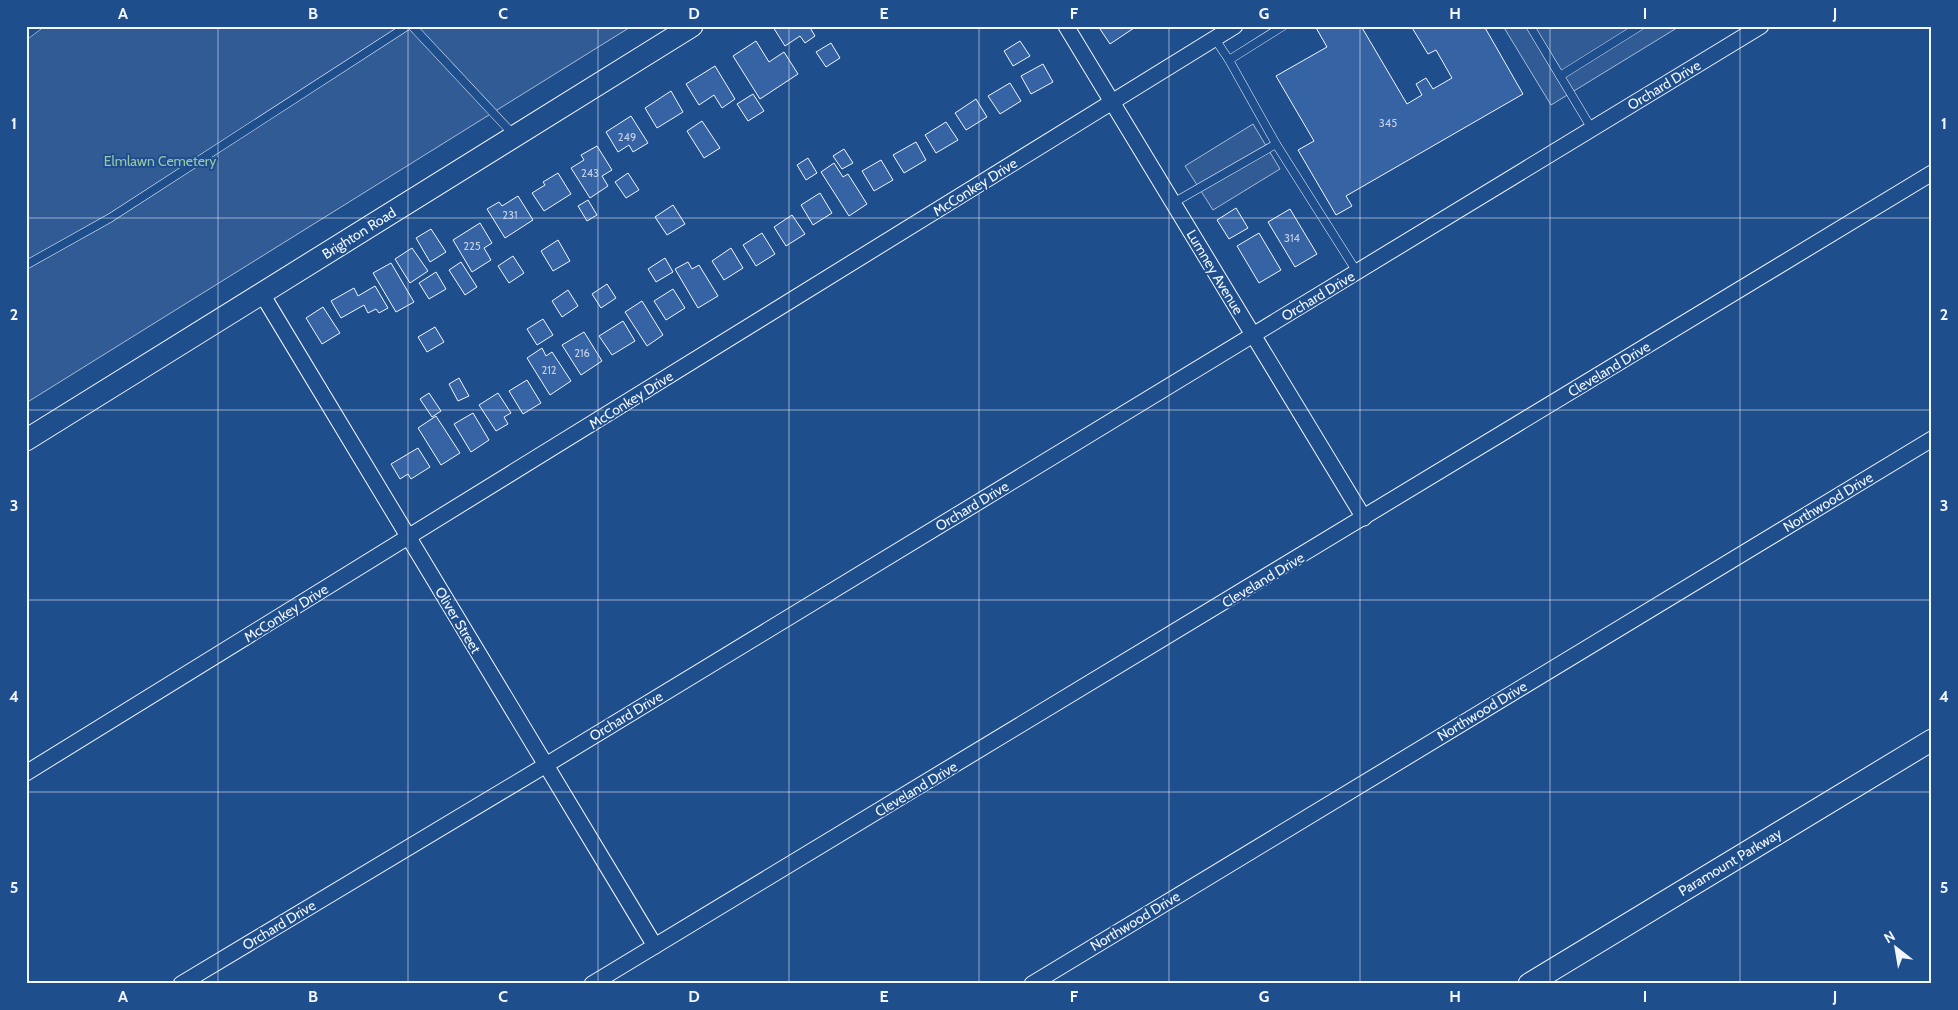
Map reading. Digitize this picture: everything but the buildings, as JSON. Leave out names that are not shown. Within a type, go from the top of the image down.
[{"type":"street","name":"Brighton Road","points":[[26,440],[692,26]]},
{"type":"street","name":"Lumney Avenue","points":[[1066,26],[1364,518]]},
{"type":"street","name":"McConkey Drive","points":[[26,773],[1235,26]]},
{"type":"street","name":"Orchard Drive","points":[[181,984],[546,765],[1762,26]]},
{"type":"street","name":"Cleveland Drive","points":[[592,984],[1932,173]]},
{"type":"street","name":"Oliver Street","points":[[262,294],[655,946]]},
{"type":"street","name":"Northwood Drive","points":[[1032,984],[1932,440]]},
{"type":"street","name":"Paramount Parkway","points":[[1529,984],[1932,740]]},
{"type":"lane","points":[[26,34],[38,26]]},
{"type":"lane","points":[[26,265],[110,218],[407,26]]},
{"type":"lane","points":[[412,26],[515,136]]},
{"type":"lane","points":[[1229,60],[1283,26]]},
{"type":"lane","points":[[1530,26],[1592,129]]},
{"type":"lane","points":[[1560,76],[1640,26]]},
{"type":"lane","points":[[1215,39],[1229,60],[1276,144],[1357,272]]},
{"type":"lane","points":[[1174,204],[1276,144]]},
{"type":"shaded area","name":"Elmlawn Cemetery","points":[[26,26],[632,26],[26,403]]},
{"type":"shaded area","points":[[1503,26],[1680,26],[1551,105]]},
{"type":"shaded area","points":[[1253,124],[1280,169],[1213,210],[1185,166]]}]
